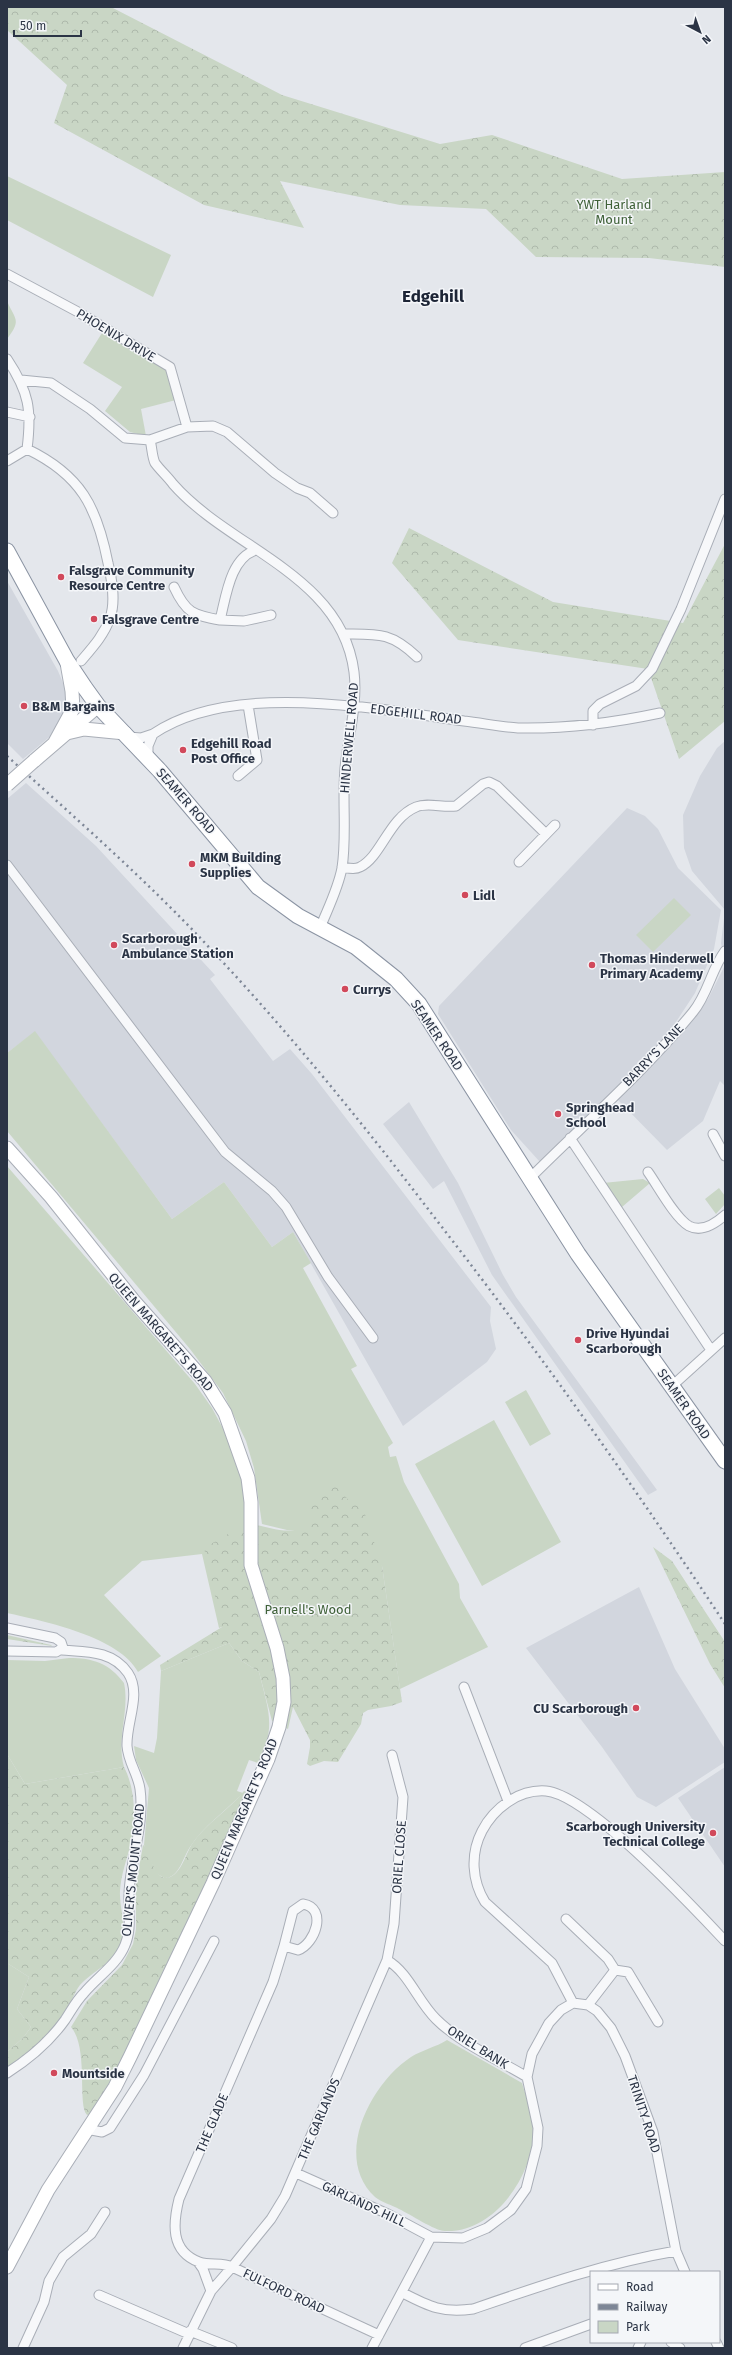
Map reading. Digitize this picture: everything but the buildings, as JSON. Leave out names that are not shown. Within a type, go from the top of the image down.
[{"type":"highway","name":"SEAMER ROAD","points":[[7,550],[66,660],[98,706],[148,758],[258,887],[278,903],[356,947],[396,979],[418,1004],[578,1254],[725,1461]]},
{"type":"main road","points":[[55,742],[73,709],[72,691],[66,660]]},
{"type":"main road","points":[[7,785],[98,706]]},
{"type":"main road","points":[[65,734],[84,729],[127,735]]},
{"type":"main road","name":"QUEEN MARGARET'S ROAD","points":[[7,1148],[50,1197],[133,1300],[205,1381],[225,1413],[248,1478],[251,1502],[251,1565],[277,1648],[283,1678],[284,1702],[279,1727],[268,1759],[149,2018],[114,2087],[48,2190],[7,2267]]},
{"type":"street","name":"PHOENIX DRIVE","points":[[7,274],[78,312],[170,367],[187,427]]},
{"type":"street","points":[[7,359],[21,380],[30,417],[27,449]]},
{"type":"street","points":[[21,380],[51,383],[90,409],[125,438],[150,440],[187,427],[213,426],[227,432],[274,473],[297,488],[310,493],[333,513]]},
{"type":"street","points":[[7,412],[30,417]]},
{"type":"street","name":"HINDERWELL ROAD","points":[[150,440],[155,463],[183,495],[214,521],[305,584],[326,605],[344,634],[354,673],[353,706],[345,769],[342,867],[338,884],[320,928]]},
{"type":"street","points":[[7,461],[27,449]]},
{"type":"street","points":[[27,449],[64,472],[74,481],[92,509],[101,530],[113,594],[111,617],[98,643],[82,661]]},
{"type":"street","points":[[593,725],[593,711],[600,704],[636,686],[652,669],[681,609],[725,499]]},
{"type":"street","points":[[220,620],[229,583],[237,567],[247,553],[256,550]]},
{"type":"street","points":[[174,587],[180,602],[188,611],[197,616],[220,620],[244,621],[271,615]]},
{"type":"street","points":[[344,634],[376,634],[402,642],[417,657]]},
{"type":"street","name":"EDGEHILL ROAD","points":[[127,735],[141,738],[153,734],[169,723],[206,711],[248,705],[278,703],[353,706],[518,728],[613,723],[660,713]]},
{"type":"street","points":[[238,776],[257,760],[248,705]]},
{"type":"street","points":[[148,758],[148,746],[153,734]]},
{"type":"street","points":[[342,867],[355,869],[364,865],[391,829],[409,811],[417,807],[428,805],[456,806],[483,784],[488,782],[497,786],[546,834]]},
{"type":"street","points":[[519,862],[555,825]]},
{"type":"street","points":[[7,865],[225,1152],[272,1192],[286,1207],[328,1277],[373,1338]]},
{"type":"street","name":"BARRY'S LANE","points":[[529,1179],[650,1060],[693,1013],[700,1003],[715,964],[725,951]]},
{"type":"street","points":[[713,1134],[725,1156]]},
{"type":"street","points":[[570,1138],[711,1350]]},
{"type":"street","points":[[648,1172],[679,1217],[690,1227],[704,1228],[718,1222],[725,1215]]},
{"type":"street","points":[[672,1386],[725,1338]]},
{"type":"street","points":[[7,1628],[55,1638],[63,1645],[62,1650]]},
{"type":"street","name":"OLIVER'S MOUNT ROAD","points":[[7,1651],[52,1652],[62,1650],[96,1652],[105,1655],[121,1665],[132,1681],[133,1696],[127,1746],[140,1791],[140,1822],[129,1894],[129,1933],[125,1946],[116,1960],[84,1992],[57,2031],[32,2055],[7,2073]]},
{"type":"street","points":[[464,1687],[508,1801]]},
{"type":"street","name":"ORIEL CLOSE","points":[[387,1960],[394,1924],[403,1797],[392,1755]]},
{"type":"street","points":[[573,2003],[552,1963],[486,1902],[478,1890],[473,1863],[476,1845],[490,1818],[508,1801],[526,1794],[545,1791],[572,1800],[658,1873],[725,1941]]},
{"type":"street","name":"THE GLADE","points":[[198,2262],[182,2249],[175,2235],[175,2216],[179,2199],[273,1982],[293,1911],[303,1904],[316,1910],[318,1918],[307,1945],[298,1950],[284,1946]]},
{"type":"street","points":[[566,1919],[608,1959],[615,1970],[628,1972],[658,2022]]},
{"type":"street","points":[[86,2130],[102,2132],[110,2128],[144,2075],[214,1940]]},
{"type":"street","name":"ORIEL BANK","points":[[387,1960],[401,1970],[410,1985],[435,2018],[453,2034],[527,2076]]},
{"type":"street","name":"THE GARLANDS","points":[[232,2267],[271,2219],[296,2173],[387,1960]]},
{"type":"street","points":[[372,2348],[403,2293],[431,2237],[464,2238],[487,2228],[511,2210],[526,2189],[537,2146],[538,2128],[527,2076],[532,2054],[549,2023],[561,2010],[573,2003],[588,2005],[615,1970]]},
{"type":"street","name":"TRINITY ROAD","points":[[588,2005],[597,2011],[611,2028],[642,2099],[653,2132],[662,2172],[676,2251],[685,2271]]},
{"type":"street","name":"GARLANDS HILL","points":[[296,2173],[388,2214],[431,2237]]},
{"type":"street","points":[[23,2348],[44,2302],[49,2281],[62,2257],[91,2234],[105,2212]]},
{"type":"street","points":[[403,2293],[436,2310],[467,2310],[586,2270],[631,2258],[676,2251]]},
{"type":"street","points":[[198,2262],[226,2264],[232,2267]]},
{"type":"street","points":[[198,2262],[203,2269],[211,2291]]},
{"type":"street","name":"FULFORD ROAD","points":[[183,2348],[211,2291],[232,2267],[379,2335]]},
{"type":"street","points":[[99,2295],[190,2333],[232,2348]]},
{"type":"street","points":[[525,2348],[590,2324]]},
{"type":"shaded area","points":[[7,581],[58,671],[68,695],[66,715],[53,734],[23,759],[7,743]]},
{"type":"shaded area","points":[[725,741],[725,910],[692,871],[684,848],[683,815],[700,776],[717,748]]},
{"type":"shaded area","points":[[26,783],[96,846],[215,975],[210,979],[273,1061],[290,1049],[312,1074],[491,1307],[490,1321],[496,1349],[487,1362],[403,1426],[293,1232],[272,1247],[224,1182],[172,1219],[35,1032],[7,1053],[7,799]]},
{"type":"shaded area","name":"Thomas Hinderwell Primary Academy","points":[[627,808],[645,816],[658,829],[678,868],[721,910],[714,949],[695,993],[670,1031],[607,1098],[540,1162],[511,1130],[438,1014],[439,1006]]},
{"type":"shaded area","points":[[725,910],[725,965],[721,943]]},
{"type":"shaded area","points":[[725,965],[725,1086],[720,1081],[703,1121],[667,1150],[617,1099],[679,1036],[708,999]]},
{"type":"shaded area","points":[[409,1102],[458,1183],[503,1275],[516,1297],[657,1490],[648,1495],[492,1275],[444,1181],[433,1189],[383,1124]]},
{"type":"shaded area","name":"CU Scarborough","points":[[639,1587],[675,1669],[725,1749],[725,1762],[656,1807],[637,1797],[602,1747],[526,1648]]},
{"type":"shaded area","name":"Scarborough University Technical College","points":[[725,1767],[725,1867],[678,1798]]},
{"type":"green space","name":"YWT Harland Mount","points":[[7,7],[111,7],[282,95],[440,144],[492,135],[622,179],[725,172],[725,267],[649,258],[536,257],[486,209],[400,205],[280,181],[304,228],[204,205],[54,123],[67,85],[7,30]]},
{"type":"green space","points":[[7,176],[171,255],[153,297],[7,220]]},
{"type":"green space","points":[[7,301],[16,323],[7,339]]},
{"type":"green space","points":[[102,333],[167,370],[176,400],[141,409],[146,436],[130,432],[105,411],[122,387],[83,363]]},
{"type":"green space","points":[[409,528],[553,602],[683,623],[725,544],[725,721],[679,759],[648,669],[458,640],[392,563]]},
{"type":"green space","points":[[674,898],[691,915],[653,952],[636,935]]},
{"type":"green space","points":[[35,1031],[172,1219],[224,1182],[272,1247],[293,1232],[311,1263],[303,1268],[357,1366],[351,1369],[393,1443],[388,1447],[390,1457],[396,1456],[404,1482],[459,1584],[460,1598],[488,1647],[400,1689],[382,1566],[303,1531],[287,1530],[262,1524],[254,1468],[246,1441],[223,1393],[190,1349],[7,1131],[7,1053]]},
{"type":"green space","points":[[7,1166],[195,1384],[212,1408],[228,1438],[242,1481],[247,1523],[222,1627],[219,1628],[202,1554],[142,1561],[104,1595],[161,1656],[138,1672],[129,1660],[115,1649],[98,1640],[80,1632],[60,1626],[7,1613]]},
{"type":"green space","points":[[643,1179],[650,1183],[622,1207],[603,1183]]},
{"type":"green space","points":[[719,1188],[725,1196],[725,1204],[716,1214],[705,1199]]},
{"type":"green space","points":[[526,1390],[551,1434],[530,1446],[505,1402]]},
{"type":"green space","points":[[494,1420],[561,1542],[482,1586],[415,1464]]},
{"type":"green space","name":"Parnell's Wood","points":[[327,1486],[337,1487],[351,1503],[363,1508],[382,1566],[402,1702],[391,1706],[368,1710],[363,1713],[361,1724],[338,1762],[324,1761],[310,1766],[307,1764],[310,1740],[293,1707],[288,1729],[272,1721],[259,1672],[242,1661],[229,1643],[161,1671],[160,1665],[222,1627],[204,1548],[247,1523],[288,1531],[303,1527],[309,1521],[311,1500],[316,1493]]},
{"type":"green space","points":[[653,1547],[672,1561],[725,1642],[725,1688],[710,1664]]},
{"type":"green space","points":[[7,1635],[51,1645],[52,1646],[7,1639]]},
{"type":"green space","points":[[229,1643],[242,1661],[259,1672],[269,1718],[269,1728],[264,1750],[258,1763],[249,1760],[237,1791],[243,1793],[208,1825],[196,1839],[187,1851],[177,1871],[173,1875],[164,1878],[156,1873],[144,1845],[149,1788],[136,1760],[134,1746],[154,1753],[157,1738],[161,1671]]},
{"type":"green space","points":[[69,1658],[86,1659],[100,1663],[118,1676],[124,1683],[125,1704],[121,1746],[124,1767],[25,1784],[7,1754],[7,1660],[45,1661]]},
{"type":"green space","points":[[7,1754],[25,1784],[124,1767],[131,1786],[134,1816],[132,1837],[120,1891],[123,1932],[117,1952],[80,1985],[66,2012],[54,2028],[23,2056],[7,2068],[7,2052],[23,2038],[31,2027],[17,2009],[29,1977],[7,1963]]},
{"type":"green space","points":[[244,1791],[247,1792],[214,1869],[120,2066],[91,2114],[87,2115],[84,2109],[83,2100],[80,2048],[71,2027],[87,2001],[122,1965],[133,1944],[136,1929],[136,1885],[143,1845],[146,1848],[153,1866],[159,1875],[164,1878],[174,1875],[181,1866],[192,1844],[210,1823],[231,1805]]},
{"type":"green space","points":[[7,1963],[29,1977],[17,2009],[31,2027],[23,2038],[7,2052]]},
{"type":"green space","points":[[447,2040],[522,2083],[531,2112],[534,2130],[532,2147],[527,2165],[519,2182],[508,2198],[495,2212],[480,2222],[463,2229],[445,2231],[429,2225],[375,2197],[363,2181],[357,2162],[357,2142],[362,2122],[371,2102],[382,2084],[396,2069],[411,2057]]},
{"type":"railway","points":[[7,756],[108,848],[205,943],[266,1010],[354,1115],[513,1320],[621,1470],[725,1624]]},
{"type":"place","name":"Falsgrave Community Resource Centre","points":[[61,577]]},
{"type":"place","name":"Falsgrave Centre","points":[[94,619]]},
{"type":"place","name":"B&M Bargains","points":[[24,706]]},
{"type":"place","name":"Edgehill Road Post Office","points":[[183,750]]},
{"type":"place","name":"MKM Building Supplies","points":[[192,864]]},
{"type":"place","name":"Lidl","points":[[465,895]]},
{"type":"place","name":"Scarborough Ambulance Station","points":[[114,945]]},
{"type":"place","name":"Thomas Hinderwell Primary Academy","points":[[592,965]]},
{"type":"place","name":"Currys","points":[[345,989]]},
{"type":"place","name":"Springhead School","points":[[558,1114]]},
{"type":"place","name":"Drive Hyundai Scarborough","points":[[578,1340]]},
{"type":"place","name":"CU Scarborough","points":[[636,1708]]},
{"type":"place","name":"Scarborough University Technical College","points":[[713,1833]]},
{"type":"place","name":"Mountside","points":[[54,2073]]},
{"type":"district","name":"Edgehill","points":[[433,296]]}]
